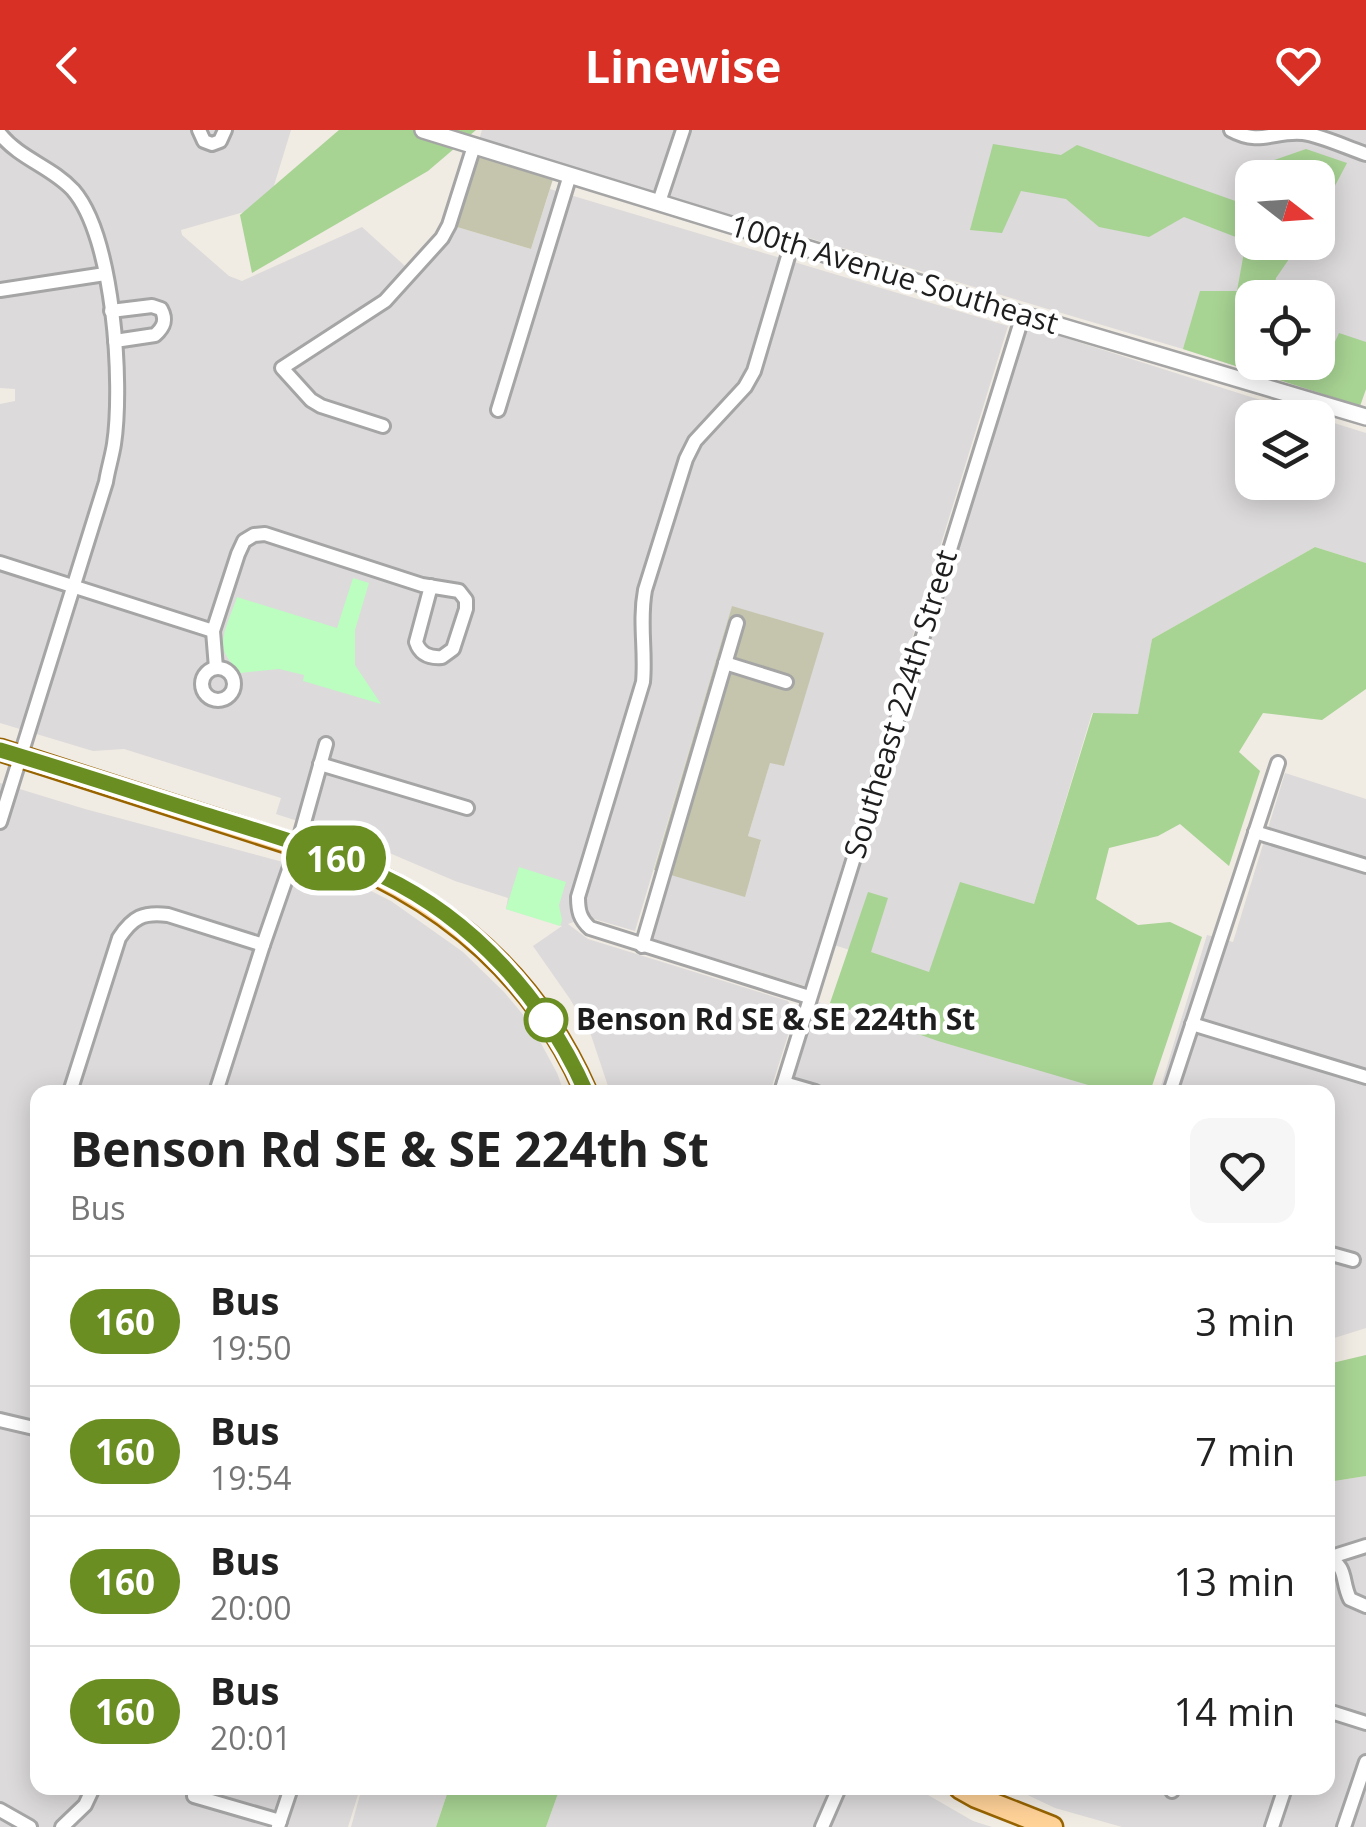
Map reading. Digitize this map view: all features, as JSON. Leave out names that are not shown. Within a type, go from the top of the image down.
[{"type":"main road","points":[[10,753],[298,844],[386,878],[421,898],[453,921],[511,974],[546,1020],[583,1085]]},
{"type":"main road","points":[[972,1795],[1052,1827]]},
{"type":"street","points":[[199,130],[201,138],[212,144],[220,141],[224,130]]},
{"type":"street","name":"100th Avenue Southeast","points":[[423,130],[1023,316],[1366,417]]},
{"type":"street","points":[[659,202],[683,130]]},
{"type":"street","points":[[1230,130],[1261,139],[1297,132],[1311,134],[1366,154]]},
{"type":"street","points":[[0,822],[10,753],[73,587],[106,482],[117,396],[111,311],[89,214],[57,176],[3,144]]},
{"type":"street","points":[[382,426],[311,400],[282,368],[384,302],[442,238],[474,146]]},
{"type":"street","points":[[498,410],[570,175]]},
{"type":"street","points":[[792,243],[754,370],[731,404],[695,441],[686,459],[645,590],[644,682],[578,897],[579,914],[590,928],[810,997]]},
{"type":"street","points":[[0,290],[105,274]]},
{"type":"street","points":[[111,311],[152,306],[161,309],[165,316],[164,324],[155,334],[114,340]]},
{"type":"street","name":"Southeast 224th Street","points":[[783,1085],[1023,316]]},
{"type":"street","points":[[216,668],[213,630],[238,554],[244,541],[254,535],[266,534],[431,586],[459,591],[466,600],[466,609],[453,650],[442,658],[426,656],[416,642],[431,586]]},
{"type":"street","points":[[0,563],[213,630]]},
{"type":"street","points":[[642,946],[737,623]]},
{"type":"street","points":[[725,663],[786,682]]},
{"type":"street","points":[[218,1085],[298,844],[326,744]]},
{"type":"street","points":[[1172,1085],[1278,763]]},
{"type":"street","points":[[320,764],[468,808]]},
{"type":"street","points":[[1256,832],[1366,866]]},
{"type":"street","points":[[72,1085],[119,938],[128,923],[142,916],[168,915],[262,945]]},
{"type":"street","points":[[1192,1024],[1366,1076]]},
{"type":"street","points":[[1335,1255],[1352,1260]]},
{"type":"street","points":[[0,1420],[30,1426]]},
{"type":"street","points":[[1335,1556],[1366,1546]]},
{"type":"street","points":[[1335,1561],[1342,1568],[1350,1599],[1366,1606]]},
{"type":"street","points":[[1335,1713],[1366,1723]]},
{"type":"street","points":[[1344,1827],[1366,1762]]},
{"type":"street","points":[[62,1827],[90,1795]]},
{"type":"street","points":[[194,1796],[279,1824],[289,1795]]},
{"type":"street","points":[[822,1827],[835,1795]]},
{"type":"street","points":[[1272,1827],[1283,1795]]},
{"type":"street","points":[[0,1810],[30,1827]]},
{"type":"shaded area","points":[[0,130],[291,130],[268,205],[181,230],[229,276],[242,281],[362,227],[416,276],[457,227],[531,249],[550,189],[1008,326],[805,986],[650,938],[670,874],[744,896],[761,841],[748,836],[770,762],[784,766],[732,607],[635,931],[587,917],[568,924],[588,939],[788,1001],[795,1013],[772,1085],[608,1085],[591,1035],[533,946],[562,926],[506,909],[508,898],[455,881],[366,843],[276,814],[281,798],[124,749],[93,751],[0,723],[0,404],[15,401],[15,389],[0,388]]},
{"type":"shaded area","points":[[482,130],[1366,130],[1366,389],[1360,406],[1279,380],[1335,380],[1335,280],[1235,280],[1235,366],[479,140]]},
{"type":"shaded area","points":[[478,156],[553,179],[531,249],[457,227]]},
{"type":"shaded area","points":[[1028,326],[1260,400],[1235,400],[1235,500],[1335,500],[1335,423],[1366,433],[1366,563],[1315,547],[1152,639],[1138,715],[1092,713],[1034,904],[939,978],[834,945]]},
{"type":"shaded area","points":[[732,606],[824,633],[784,766],[770,763],[748,836],[761,840],[745,897],[654,870]]},
{"type":"shaded area","points":[[1285,773],[1366,799],[1366,1328],[1335,1338],[1335,1085],[1161,1085],[1207,935],[1233,942]]},
{"type":"shaded area","points":[[0,783],[320,872],[391,901],[463,952],[504,992],[530,1023],[561,1085],[30,1085],[30,1795],[358,1795],[348,1827],[0,1827]]},
{"type":"shaded area","points":[[818,1002],[1091,1085],[792,1085]]},
{"type":"shaded area","points":[[1366,1476],[1366,1827],[1122,1827],[1055,1808],[1028,1795],[1335,1795],[1335,1481]]},
{"type":"shaded area","points":[[360,1795],[447,1795],[436,1827],[351,1827]]},
{"type":"shaded area","points":[[557,1795],[928,1795],[973,1821],[992,1827],[546,1827]]},
{"type":"green space","points":[[339,130],[476,130],[428,171],[252,273],[240,215]]},
{"type":"green space","points":[[993,144],[1061,155],[1077,145],[1235,201],[1235,237],[1184,217],[1149,237],[1099,227],[1066,199],[1021,191],[1002,233],[970,230]]},
{"type":"green space","points":[[1306,149],[1347,163],[1335,186],[1335,160],[1274,160]]},
{"type":"green space","points":[[1243,260],[1288,260],[1276,280],[1239,280]]},
{"type":"green space","points":[[1200,291],[1235,291],[1235,366],[1183,349]]},
{"type":"green space","points":[[1339,333],[1366,342],[1366,389],[1360,406],[1279,380],[1335,380],[1335,342]]},
{"type":"green space","points":[[1315,547],[1366,563],[1366,689],[1322,720],[1263,713],[1239,752],[1260,771],[1229,866],[1180,824],[1158,836],[1109,848],[1096,899],[1138,925],[1170,922],[1202,937],[1152,1085],[1088,1085],[938,1041],[830,1003],[868,892],[888,898],[871,952],[929,972],[960,882],[1034,904],[1093,713],[1138,714],[1152,639]]},
{"type":"green space","points":[[353,578],[369,583],[355,630],[355,665],[381,704],[303,681],[304,675],[279,669],[240,673],[228,658],[223,640],[237,597],[337,628]]},
{"type":"green space","points":[[519,867],[566,882],[559,905],[560,926],[506,909]]},
{"type":"green space","points":[[1366,1355],[1366,1476],[1335,1481],[1335,1362]]},
{"type":"green space","points":[[447,1795],[557,1795],[546,1827],[436,1827]]},
{"type":"bus line","name":"160","points":[[0,750],[351,863],[421,898],[453,921],[511,974],[546,1020],[583,1085]]},
{"type":"place","name":"Benson Rd SE & SE 224th St","points":[[546,1020]]}]
